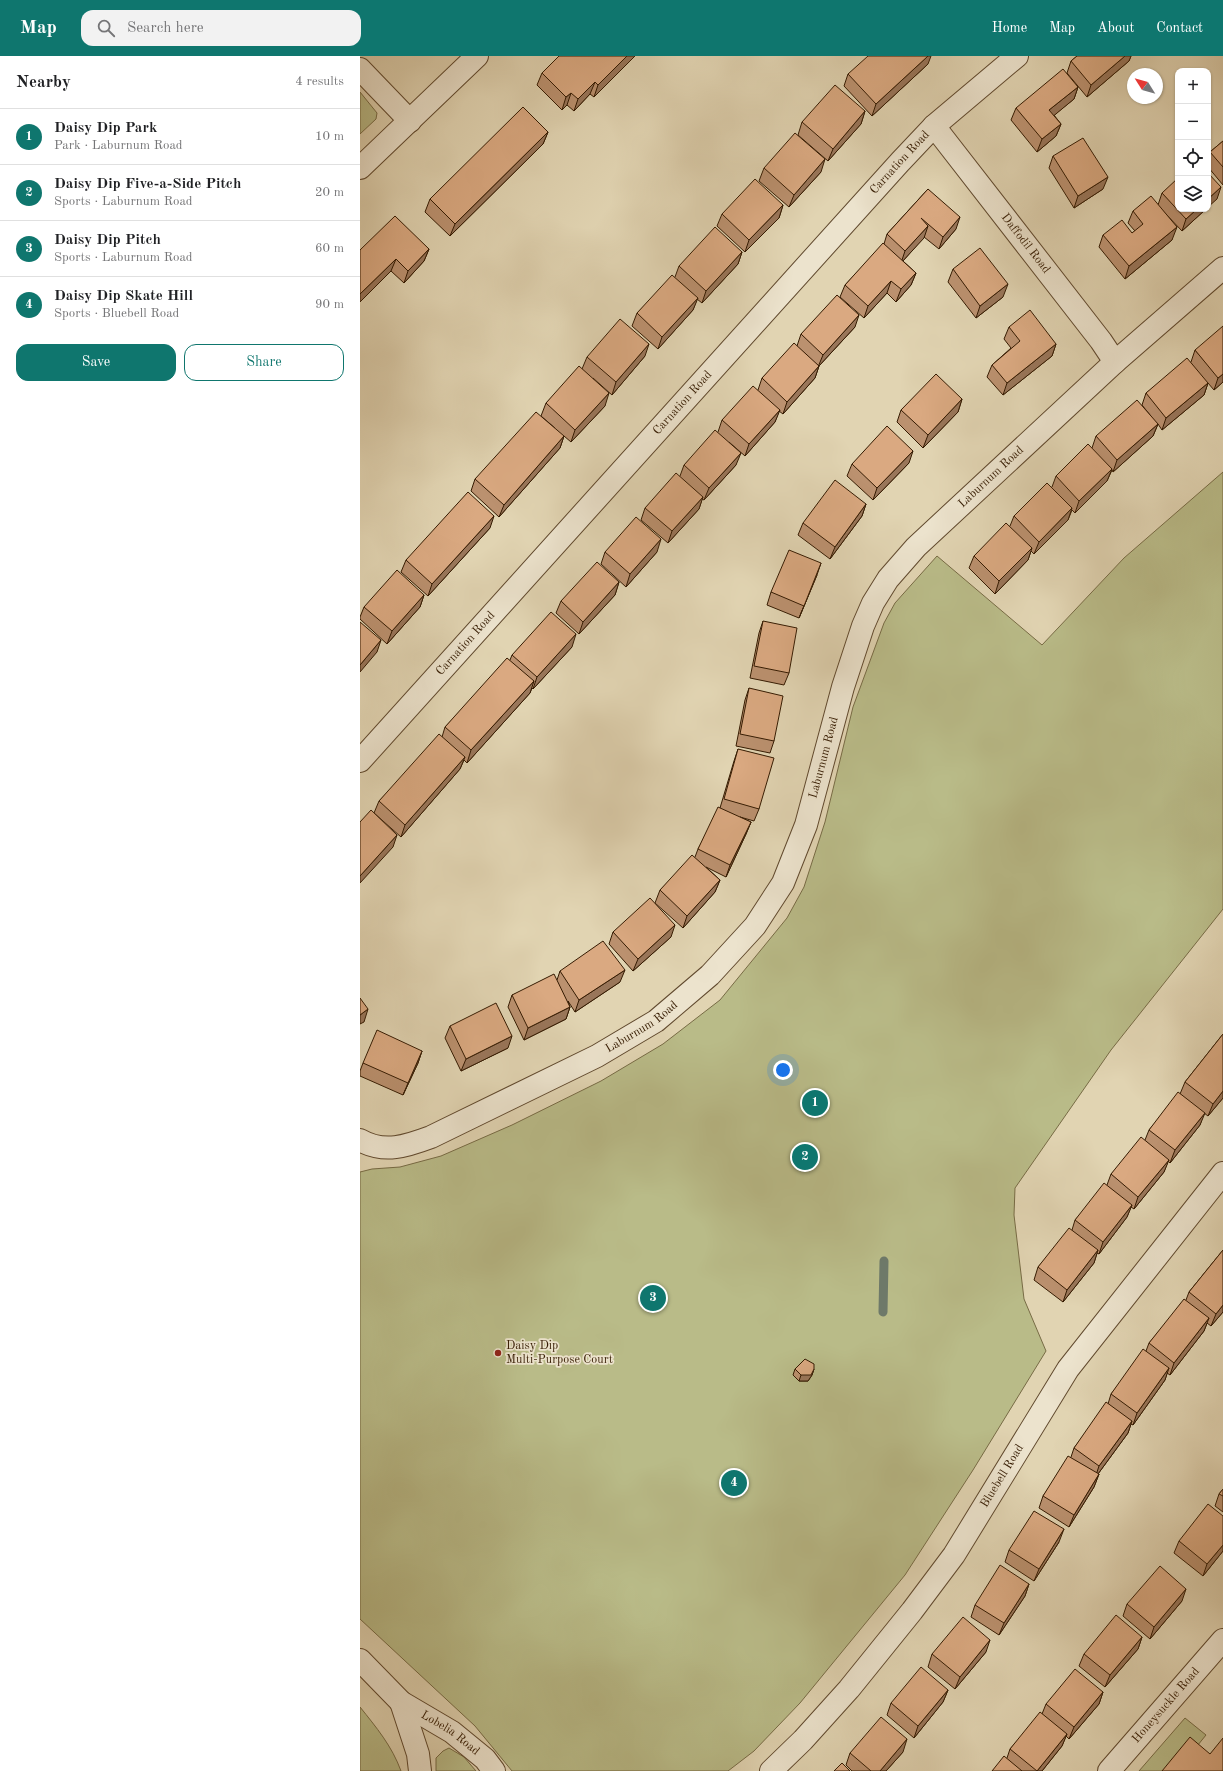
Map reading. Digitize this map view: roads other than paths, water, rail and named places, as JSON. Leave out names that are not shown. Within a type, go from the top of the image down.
[{"type":"street","points":[[360,168],[477,56]]},
{"type":"street","name":"Carnation Road","points":[[360,761],[900,162],[934,126],[1017,56]]},
{"type":"street","points":[[360,69],[410,121]]},
{"type":"street","name":"Daffodil Road","points":[[934,126],[1096,335],[1115,362]]},
{"type":"street","name":"Laburnum Road","points":[[360,1140],[371,1146],[394,1148],[413,1144],[432,1137],[597,1056],[656,1021],[710,975],[755,926],[783,883],[806,825],[843,687],[863,626],[873,603],[888,580],[916,547],[1115,362],[1223,268]]},
{"type":"street","name":"Bluebell Road","points":[[771,1771],[803,1740],[849,1689],[912,1612],[954,1555],[1068,1369],[1223,1173]]},
{"type":"street","name":"Honeysuckle Road","points":[[1109,1771],[1223,1640]]},
{"type":"street","name":"Lobelia Road","points":[[360,1660],[401,1702],[452,1732],[485,1759],[494,1771]]},
{"type":"street","name":"Lobelia Road","points":[[401,1702],[418,1754],[420,1771]]},
{"type":"waterway","points":[[883,1312],[884,1261]]},
{"type":"place","name":"Daisy Dip Park","points":[[815,1103]]},
{"type":"place","name":"Daisy Dip Five-a-Side Pitch","points":[[805,1157]]},
{"type":"place","name":"Daisy Dip Pitch","points":[[653,1298]]},
{"type":"place","name":"Daisy Dip Multi-Purpose Court","points":[[498,1353]]},
{"type":"place","name":"Daisy Dip Skate Hill","points":[[734,1483]]}]
